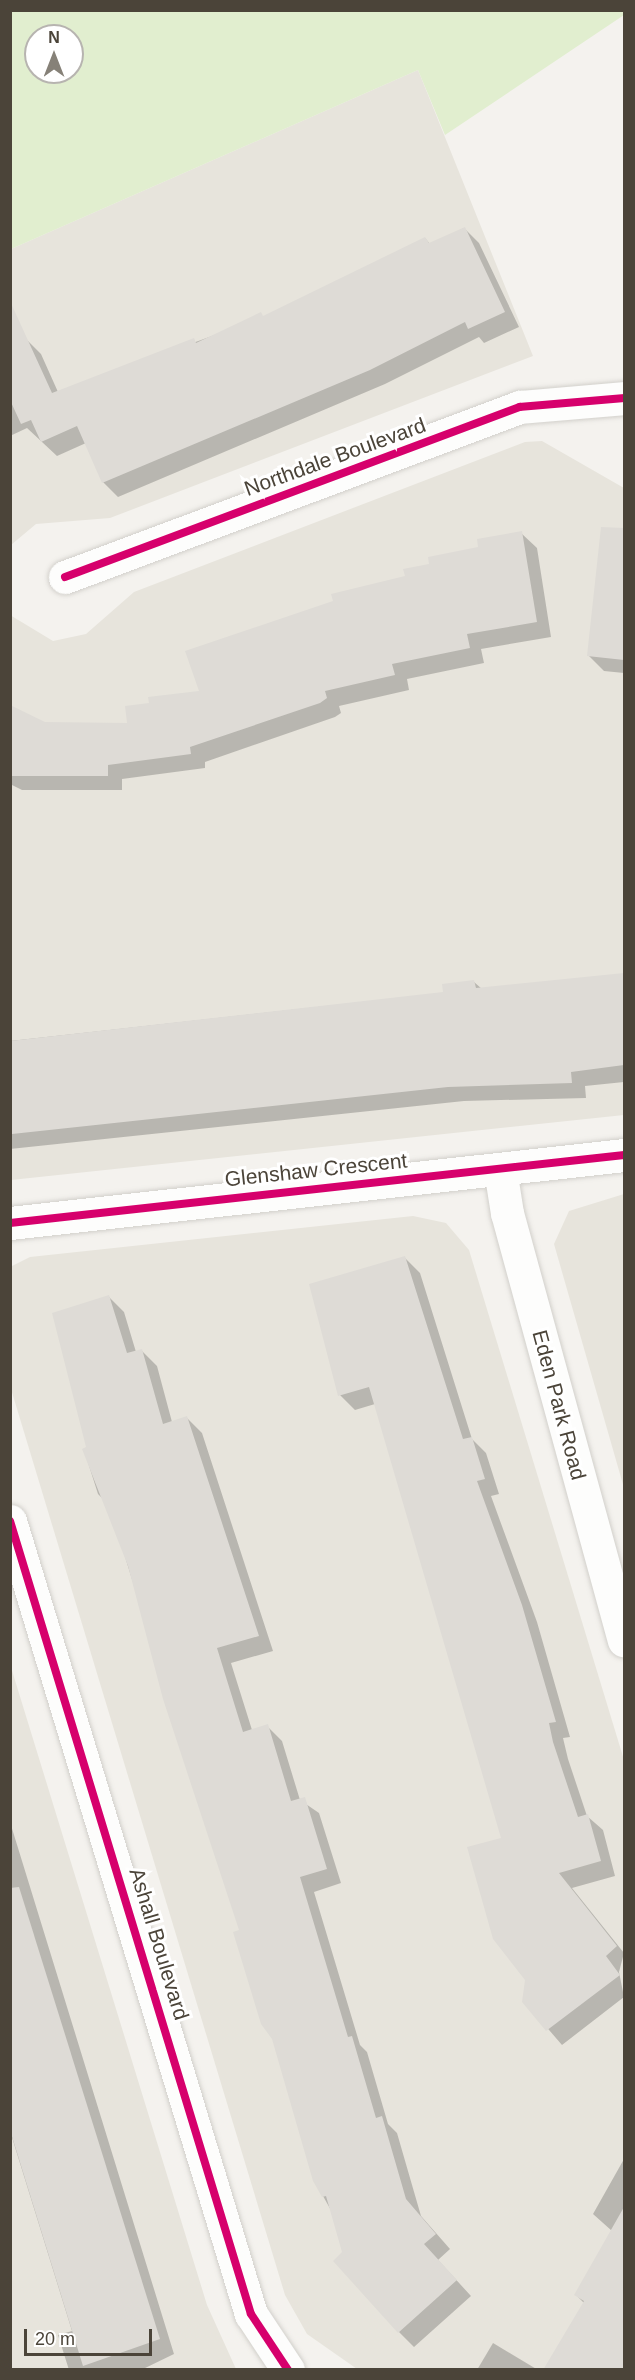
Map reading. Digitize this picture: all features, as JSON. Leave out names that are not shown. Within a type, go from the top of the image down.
[{"type":"street","name":"Northdale Boulevard","points":[[65,577],[520,407],[624,398]]},
{"type":"street","name":"Glenshaw Crescent","points":[[10,1223],[624,1155]]},
{"type":"street","name":"Eden Park Road","points":[[500,1169],[507,1213],[624,1640]]},
{"type":"street","name":"Ashall Boulevard","points":[[10,1521],[251,2314],[288,2370]]},
{"type":"shaded area","points":[[418,70],[533,356],[110,518],[36,524],[11,545],[11,249]]},
{"type":"shaded area","points":[[542,441],[624,488],[624,1115],[11,1180],[10,615],[53,641],[86,634],[134,592],[525,442]]},
{"type":"shaded area","points":[[624,1194],[624,1488],[554,1244],[569,1211]]},
{"type":"shaded area","points":[[413,1216],[446,1223],[469,1250],[624,1760],[624,2369],[357,2369],[307,2334],[285,2295],[11,1389],[10,1267],[30,1257]]},
{"type":"shaded area","points":[[10,1664],[207,2305],[236,2369],[11,2369]]},
{"type":"green space","points":[[11,10],[624,10],[624,15],[445,135],[418,70],[11,249]]},
{"type":"building","points":[[465,227],[505,312],[468,329],[465,322],[370,370],[102,483],[77,426],[41,442],[31,420],[21,424],[10,400],[10,301],[52,393],[194,338],[196,343],[261,312],[263,316],[425,237],[429,243]]},
{"type":"building","points":[[601,527],[624,528],[624,660],[587,656]]},
{"type":"building","points":[[522,531],[537,622],[467,634],[470,648],[392,664],[395,675],[325,691],[327,698],[320,703],[190,747],[191,754],[108,765],[108,776],[10,776],[10,705],[45,722],[127,723],[125,706],[149,703],[148,697],[199,691],[185,651],[333,601],[331,594],[405,576],[403,569],[429,564],[428,557],[478,547],[477,539]]},
{"type":"building","points":[[624,973],[624,1065],[571,1072],[572,1083],[448,1087],[12,1134],[10,1041],[443,992],[442,984],[474,980],[476,988]]},
{"type":"building","points":[[405,1256],[463,1439],[472,1437],[485,1479],[477,1481],[522,1605],[556,1722],[549,1723],[553,1742],[578,1817],[588,1814],[601,1861],[559,1873],[617,1946],[606,1956],[620,1975],[546,2031],[522,2002],[525,1980],[493,1939],[467,1847],[501,1838],[369,1387],[338,1396],[309,1284]]},
{"type":"building","points":[[109,1295],[127,1353],[142,1349],[163,1424],[187,1416],[259,1636],[217,1648],[243,1732],[268,1724],[291,1801],[305,1797],[327,1869],[300,1877],[348,2037],[352,2036],[376,2118],[382,2116],[406,2199],[436,2234],[424,2244],[457,2280],[398,2333],[333,2261],[342,2252],[326,2196],[322,2197],[313,2181],[272,2039],[261,2024],[233,1932],[239,1930],[163,1699],[128,1566],[82,1449],[86,1447],[52,1313]]},
{"type":"building","points":[[19,1887],[160,2339],[83,2366],[10,2130],[10,1888]]},
{"type":"building","points":[[624,2207],[624,2370],[543,2370],[584,2301],[574,2295]]},
{"type":"cycle path","points":[[65,577],[520,407],[624,398]]},
{"type":"cycle path","points":[[10,1223],[624,1155]]},
{"type":"cycle path","points":[[10,1521],[251,2314],[288,2370]]}]
